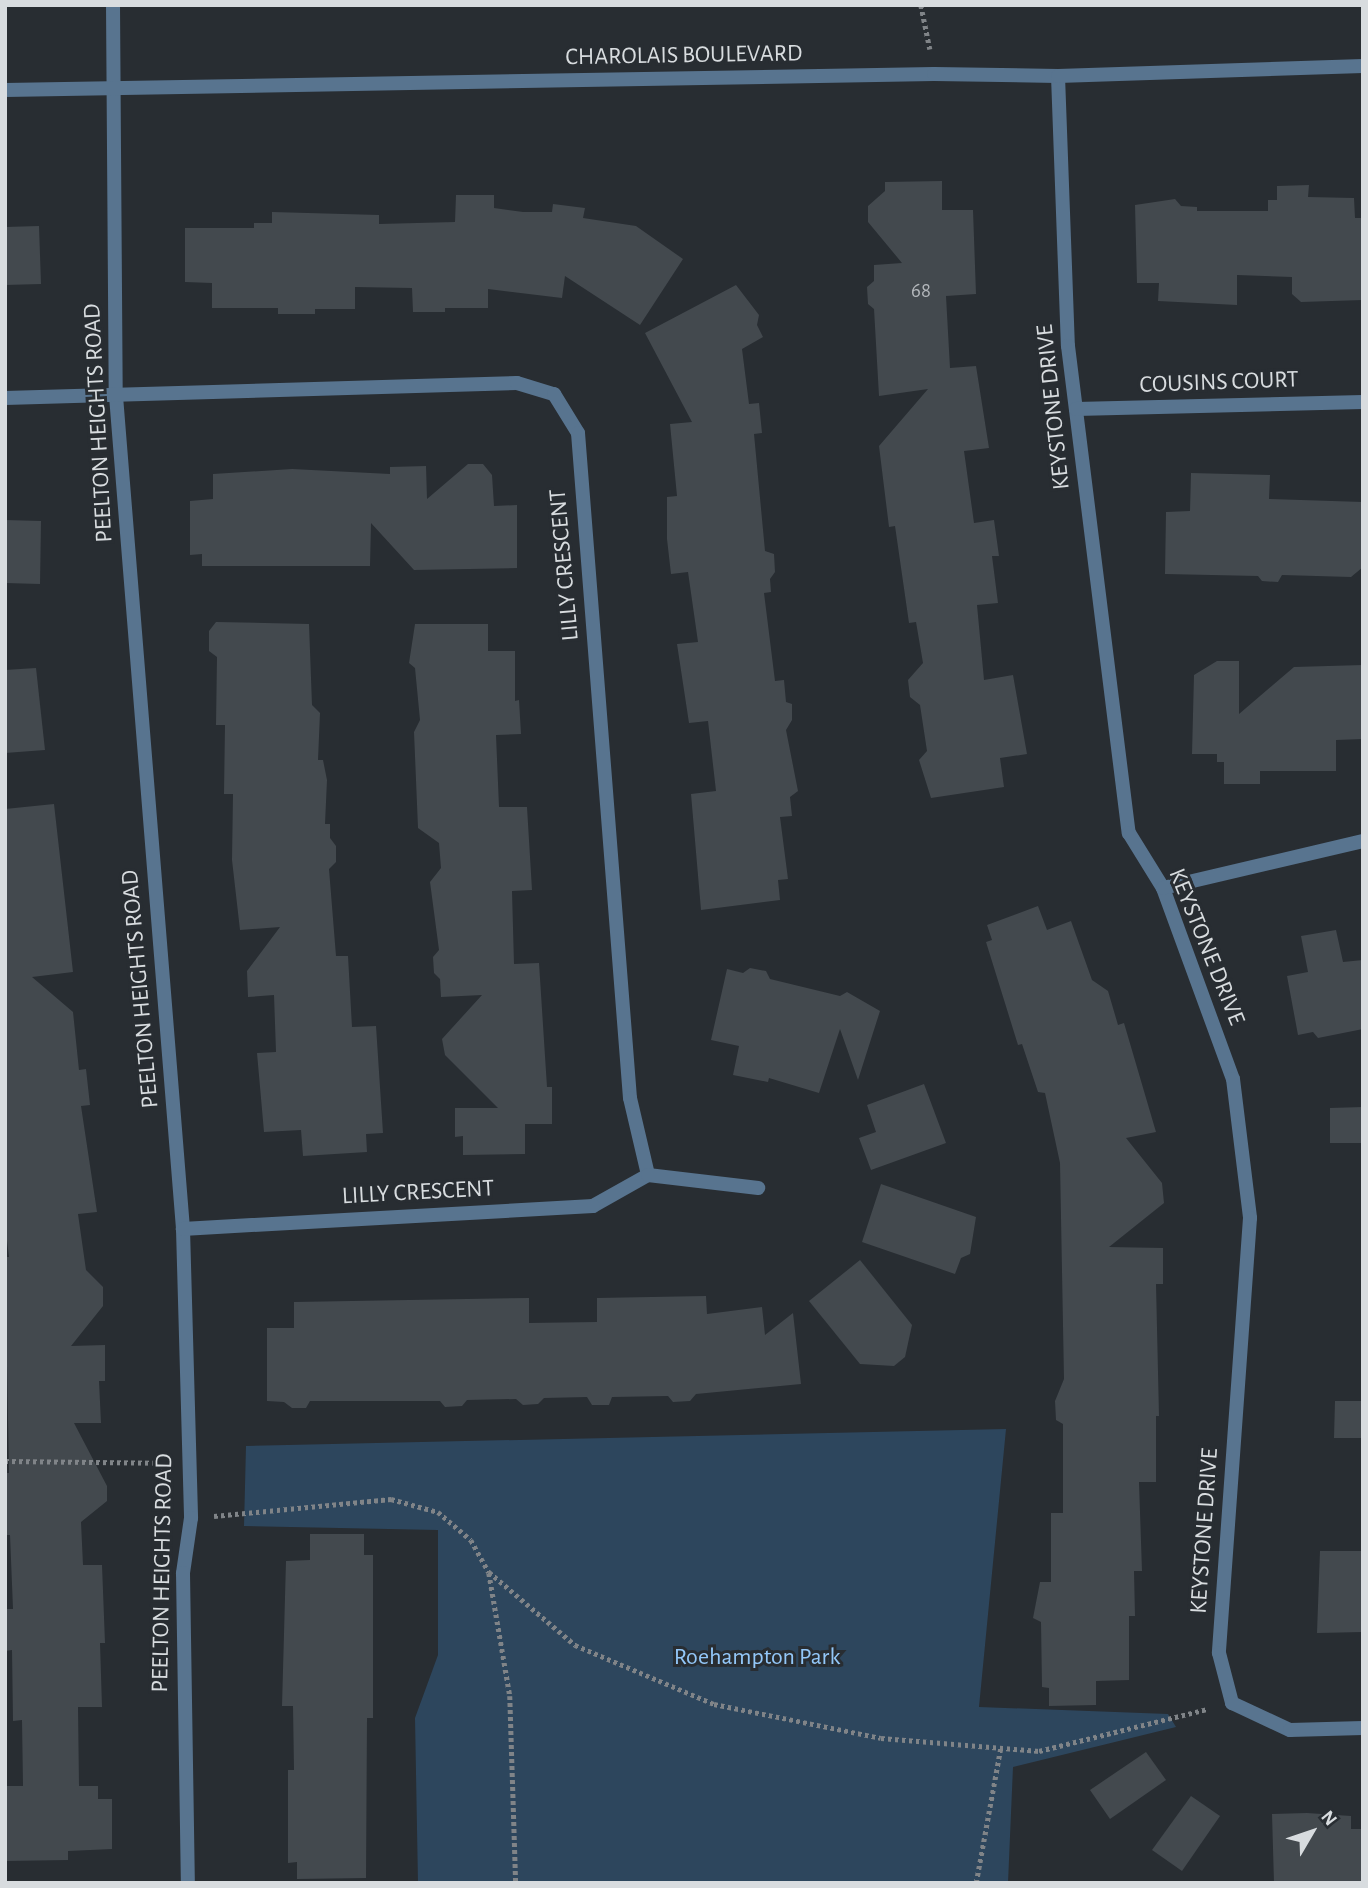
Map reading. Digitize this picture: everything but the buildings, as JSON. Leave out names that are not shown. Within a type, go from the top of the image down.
[{"type":"street","name":"PEELTON HEIGHTS ROAD","points":[[113,5],[116,396],[183,1229],[191,1518],[183,1573],[188,1883]]},
{"type":"street","name":"CHAROLAIS BOULEVARD","points":[[5,90],[112,91],[934,74],[1058,76],[1363,66]]},
{"type":"street","name":"KEYSTONE DRIVE","points":[[1058,76],[1068,346],[1129,832],[1163,888],[1233,1079],[1251,1218],[1219,1653],[1232,1703]]},
{"type":"street","name":"LILLY CRESCENT","points":[[5,398],[517,383],[554,394],[578,433],[630,1098],[648,1175],[593,1206],[183,1229]]},
{"type":"street","name":"COUSINS COURT","points":[[1076,409],[1363,402]]},
{"type":"street","points":[[1163,888],[1363,841]]},
{"type":"street","points":[[648,1175],[758,1188]]},
{"type":"street","points":[[1232,1703],[1290,1730],[1363,1728]]},
{"type":"path","points":[[921,5],[934,74]]},
{"type":"path","points":[[5,1461],[158,1463],[164,1474]]},
{"type":"path","points":[[191,1518],[391,1499],[438,1512],[471,1540],[489,1572],[510,1696],[516,1883]]},
{"type":"path","points":[[489,1572],[575,1645],[714,1704],[881,1738],[1039,1751],[1232,1703]]},
{"type":"path","points":[[976,1883],[1001,1746]]},
{"type":"green space","name":"Roehampton Park","points":[[1006,1429],[979,1707],[1168,1714],[1176,1727],[1013,1767],[1008,1883],[418,1883],[415,1718],[438,1655],[438,1530],[244,1526],[246,1446]]}]
